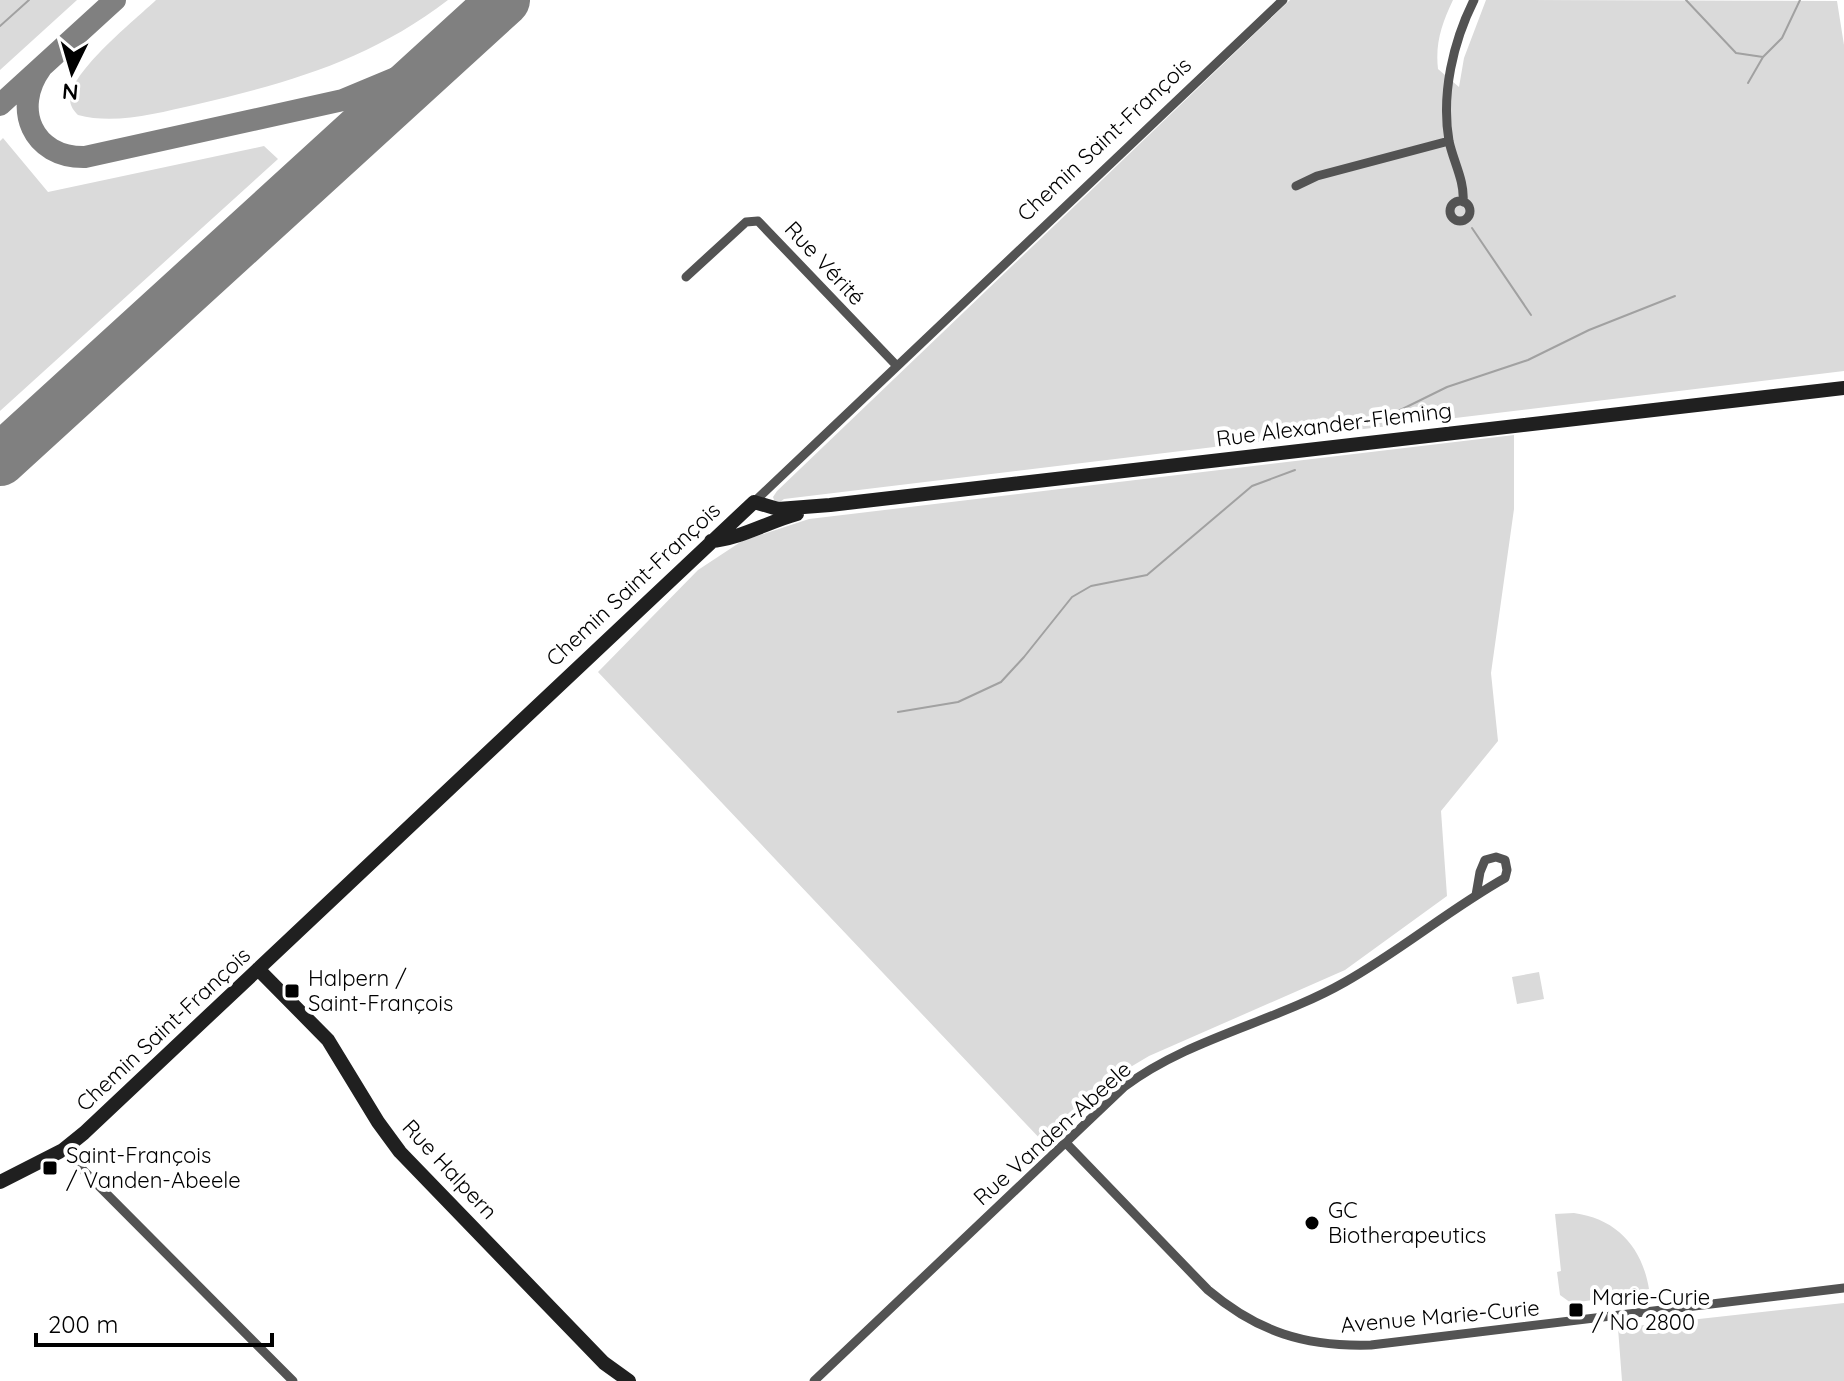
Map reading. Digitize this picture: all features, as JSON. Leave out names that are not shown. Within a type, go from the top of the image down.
[{"type":"street","name":"Chemin Saint-François","points":[[0,1182],[63,1150],[754,502],[1283,0]]},
{"type":"street","points":[[1463,202],[1464,192],[1449,141],[1449,87],[1452,61],[1464,19],[1474,0]]},
{"type":"street","points":[[1296,186],[1317,176],[1449,141]]},
{"type":"street","name":"Rue Vérité","points":[[686,277],[746,222],[758,221],[896,365]]},
{"type":"street","name":"Rue Alexander-Fleming","points":[[754,502],[778,509],[830,505],[1844,388]]},
{"type":"street","name":"Rue Alexander-Fleming","points":[[711,541],[727,540],[764,523],[830,505]]},
{"type":"street","name":"Rue Vanden-Abeele","points":[[814,1381],[1140,1075],[1162,1062],[1289,1010],[1346,982],[1505,878],[1507,870],[1501,857],[1485,860],[1476,895]]},
{"type":"street","name":"Rue Halpern","points":[[258,969],[328,1040],[400,1152],[604,1363],[629,1381]]},
{"type":"street","name":"Avenue Marie-Curie","points":[[1066,1143],[1208,1290],[1234,1312],[1285,1336],[1317,1343],[1371,1345],[1844,1288]]},
{"type":"street","points":[[63,1150],[293,1381]]},
{"type":"shaded area","points":[[0,0],[77,0],[0,70]]},
{"type":"shaded area","points":[[156,0],[448,0],[389,39],[295,78],[229,97],[151,114],[107,119],[78,115],[70,99],[81,75],[106,46]]},
{"type":"shaded area","points":[[1290,0],[1453,0],[1440,33],[1437,60],[1438,69],[1459,87],[1464,58],[1486,0],[1837,1],[1844,45],[1844,371],[784,499],[776,505],[773,497],[777,491]]},
{"type":"shaded area","points":[[3,138],[48,192],[264,146],[278,159],[0,411],[0,141]]},
{"type":"shaded area","points":[[1514,435],[1514,509],[1491,673],[1498,741],[1441,811],[1447,896],[1345,970],[1149,1056],[1107,1081],[1045,1144],[598,672],[698,570],[742,541],[809,519]]},
{"type":"shaded area","points":[[1539,972],[1544,999],[1517,1004],[1512,977]]},
{"type":"shaded area","points":[[1574,1213],[1603,1222],[1625,1238],[1640,1260],[1649,1289],[1593,1296],[1593,1300],[1571,1303],[1560,1295],[1557,1272],[1561,1271],[1555,1214]]},
{"type":"shaded area","points":[[1844,1303],[1844,1381],[1622,1381],[1618,1328]]},
{"type":"waterway","points":[[0,26],[29,0]]},
{"type":"waterway","points":[[1686,0],[1736,53],[1763,57]]},
{"type":"waterway","points":[[1748,83],[1763,57],[1782,38],[1800,0]]},
{"type":"waterway","points":[[1472,228],[1531,315]]},
{"type":"waterway","points":[[1380,420],[1447,387],[1528,360],[1589,330],[1675,296]]},
{"type":"waterway","points":[[898,712],[958,702],[1001,682],[1072,597],[1091,586],[1147,575],[1252,486],[1295,470]]},
{"type":"taxiway","points":[[0,105],[115,0]]},
{"type":"taxiway","points":[[41,68],[32,83],[28,99],[32,128],[40,140],[52,149],[85,157],[343,100],[415,70],[469,33]]},
{"type":"runway","points":[[0,460],[504,0]]},
{"type":"place","name":"Halpern / Saint-François","points":[[292,991]]},
{"type":"place","name":"Saint-François / Vanden-Abeele","points":[[50,1168]]},
{"type":"place","name":"GC Biotherapeutics","points":[[1312,1223]]},
{"type":"place","name":"Marie-Curie / No 2800","points":[[1576,1310]]}]
